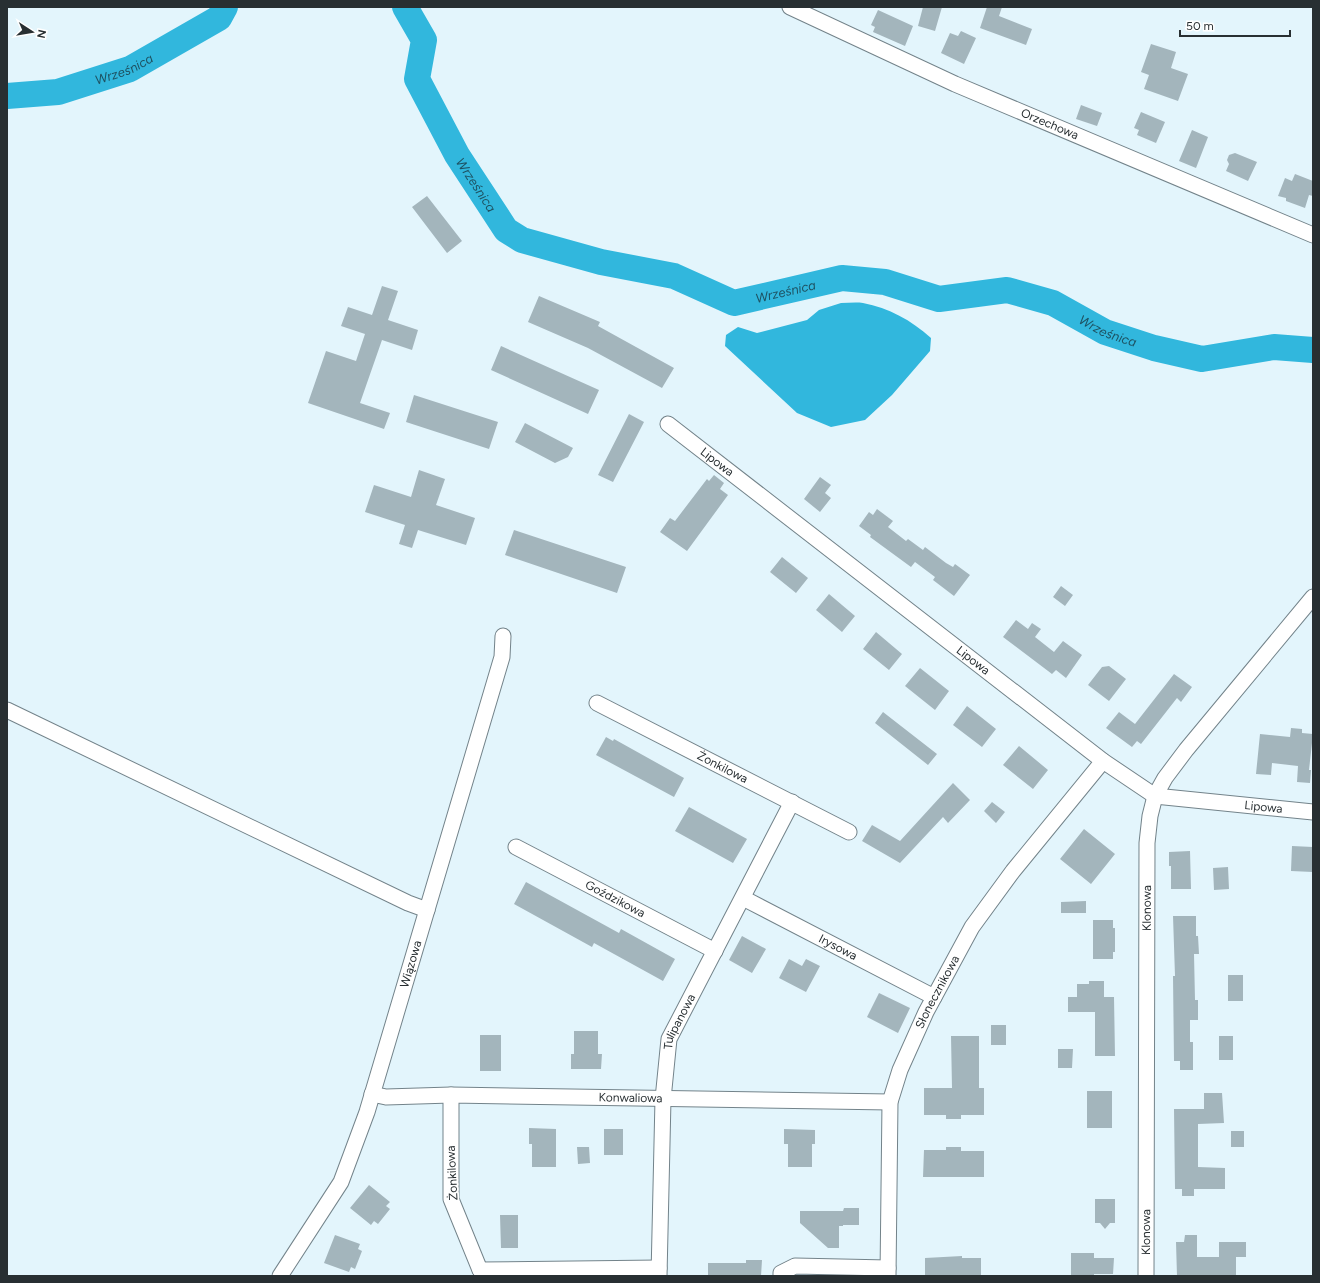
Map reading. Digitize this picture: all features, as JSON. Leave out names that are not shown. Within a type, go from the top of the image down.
[{"type":"street","name":"Orzechowa","points":[[790,7],[955,84],[1313,235]]},
{"type":"street","name":"Lipowa","points":[[668,424],[1103,761],[1155,796],[1313,812]]},
{"type":"street","name":"Klonowa","points":[[1146,1276],[1147,843],[1150,816],[1155,796],[1165,778],[1186,750],[1313,597]]},
{"type":"street","name":"Wiązowa","points":[[286,1272],[341,1182],[372,1094],[502,657],[502,636]]},
{"type":"street","name":"Żonkilowa","points":[[597,703],[849,832]]},
{"type":"street","points":[[7,710],[408,903],[427,910]]},
{"type":"street","name":"Słonecznikowa","points":[[781,1276],[781,1273],[795,1266],[888,1272],[890,1102],[900,1070],[934,997],[972,926],[1013,871],[1103,761]]},
{"type":"street","name":"Tulipanowa","points":[[477,1273],[659,1272],[663,1099],[669,1039],[792,802]]},
{"type":"street","name":"Goździkowa","points":[[516,847],[715,951]]},
{"type":"street","name":"Irysowa","points":[[743,898],[934,997]]},
{"type":"street","name":"Konwaliowa","points":[[372,1094],[386,1097],[451,1095],[890,1102]]},
{"type":"street","name":"Żonkilowa","points":[[451,1095],[451,1199],[477,1273]]},
{"type":"water","points":[[841,303],[863,303],[873,305],[908,320],[931,338],[930,351],[892,395],[865,420],[831,427],[797,413],[725,346],[726,335],[738,327],[757,333],[807,320],[819,310]]},
{"type":"building","points":[[923,7],[942,7],[935,31],[918,26]]},
{"type":"building","points":[[987,7],[1002,7],[999,16],[1032,29],[1026,45],[980,28]]},
{"type":"building","points":[[878,10],[913,26],[905,46],[873,32],[875,27],[871,25]]},
{"type":"building","points":[[961,31],[976,38],[964,64],[941,53],[950,33],[958,36]]},
{"type":"building","points":[[1151,44],[1176,52],[1171,68],[1188,74],[1178,101],[1144,89],[1149,75],[1141,72]]},
{"type":"building","points":[[1081,105],[1102,113],[1097,126],[1076,119]]},
{"type":"building","points":[[1141,112],[1165,122],[1156,143],[1137,135],[1139,130],[1134,128]]},
{"type":"building","points":[[1192,130],[1208,137],[1196,168],[1179,161]]},
{"type":"building","points":[[1235,153],[1257,162],[1248,181],[1226,171],[1229,164],[1227,160],[1229,155]]},
{"type":"building","points":[[1295,174],[1313,181],[1313,196],[1309,195],[1305,208],[1286,201],[1286,198],[1278,196],[1285,178],[1292,181]]},
{"type":"building","points":[[427,196],[462,241],[447,253],[412,207]]},
{"type":"building","points":[[382,286],[398,291],[388,320],[418,330],[412,350],[382,340],[360,403],[390,413],[384,429],[308,403],[326,351],[356,361],[365,334],[341,326],[348,307],[372,315]]},
{"type":"building","points":[[539,296],[600,322],[598,326],[674,368],[662,388],[588,348],[528,322]]},
{"type":"building","points":[[501,346],[599,390],[588,414],[491,370]]},
{"type":"building","points":[[414,395],[498,422],[489,449],[406,422]]},
{"type":"building","points":[[629,414],[644,422],[613,482],[598,475]]},
{"type":"building","points":[[525,423],[573,448],[568,457],[555,463],[515,442]]},
{"type":"building","points":[[419,470],[445,479],[436,505],[475,518],[466,545],[418,530],[412,548],[399,544],[405,525],[365,512],[374,485],[411,497]]},
{"type":"building","points":[[714,475],[724,483],[720,489],[728,495],[687,551],[660,532],[670,518],[675,521],[707,479],[709,481]]},
{"type":"building","points":[[820,477],[831,485],[825,493],[831,498],[820,512],[804,499]]},
{"type":"building","points":[[877,509],[893,521],[888,527],[906,541],[908,539],[923,550],[925,547],[946,563],[953,567],[955,564],[970,575],[954,596],[933,580],[935,577],[915,562],[911,567],[870,537],[871,535],[859,526],[869,512],[873,515]]},
{"type":"building","points":[[514,530],[626,567],[617,593],[505,555]]},
{"type":"building","points":[[782,557],[808,578],[796,593],[770,572]]},
{"type":"building","points":[[1061,586],[1073,595],[1065,606],[1053,597]]},
{"type":"building","points":[[829,594],[855,616],[842,632],[816,610]]},
{"type":"building","points":[[1016,620],[1028,629],[1032,623],[1041,629],[1035,637],[1054,652],[1063,641],[1082,655],[1066,678],[1056,670],[1052,674],[1003,637]]},
{"type":"building","points":[[876,632],[902,654],[889,670],[863,649]]},
{"type":"building","points":[[1109,666],[1126,679],[1109,701],[1088,685],[1102,667]]},
{"type":"building","points":[[920,668],[949,691],[935,710],[905,686]]},
{"type":"building","points":[[1174,674],[1192,687],[1181,702],[1177,698],[1141,744],[1137,741],[1132,747],[1106,728],[1119,712],[1135,724]]},
{"type":"building","points":[[967,706],[996,729],[982,747],[953,725]]},
{"type":"building","points":[[883,712],[937,754],[928,765],[875,723]]},
{"type":"building","points":[[1291,728],[1302,729],[1302,733],[1313,734],[1309,770],[1311,770],[1310,783],[1297,782],[1298,766],[1272,763],[1271,775],[1256,774],[1260,734],[1290,737]]},
{"type":"building","points":[[606,737],[613,741],[614,739],[684,778],[674,797],[596,755]]},
{"type":"building","points":[[1019,746],[1048,770],[1033,789],[1003,765]]},
{"type":"building","points":[[953,783],[970,800],[948,823],[943,817],[900,863],[862,841],[872,825],[900,841]]},
{"type":"building","points":[[992,802],[1005,812],[996,823],[984,811]]},
{"type":"building","points":[[689,807],[747,839],[733,863],[675,831]]},
{"type":"building","points":[[1084,829],[1115,854],[1091,884],[1060,859]]},
{"type":"building","points":[[1292,846],[1313,847],[1313,872],[1291,871]]},
{"type":"building","points":[[1190,851],[1191,889],[1171,889],[1171,866],[1169,866],[1169,852]]},
{"type":"building","points":[[1228,867],[1229,889],[1214,890],[1213,868]]},
{"type":"building","points":[[526,882],[619,933],[621,929],[675,959],[663,981],[594,943],[592,947],[514,904]]},
{"type":"building","points":[[1086,901],[1086,913],[1061,913],[1061,902]]},
{"type":"building","points":[[1173,916],[1196,916],[1196,936],[1198,936],[1199,954],[1194,954],[1195,1000],[1198,1000],[1198,1020],[1190,1020],[1190,1042],[1193,1042],[1193,1070],[1180,1070],[1180,1061],[1174,1061],[1173,976],[1175,976]]},
{"type":"building","points":[[1093,920],[1113,920],[1113,928],[1115,928],[1115,952],[1113,952],[1113,959],[1093,959]]},
{"type":"building","points":[[742,936],[766,949],[752,973],[729,960]]},
{"type":"building","points":[[789,959],[802,966],[806,959],[820,966],[806,992],[779,978]]},
{"type":"building","points":[[1228,975],[1243,975],[1243,1001],[1228,1001]]},
{"type":"building","points":[[1089,981],[1104,981],[1104,997],[1114,997],[1115,1056],[1095,1056],[1095,1012],[1068,1012],[1068,997],[1077,997],[1077,984],[1089,984]]},
{"type":"building","points":[[879,993],[910,1008],[898,1033],[867,1017]]},
{"type":"building","points":[[991,1025],[1006,1025],[1006,1045],[991,1045]]},
{"type":"building","points":[[574,1031],[598,1031],[598,1054],[602,1054],[601,1069],[571,1069],[571,1054],[574,1054]]},
{"type":"building","points":[[480,1035],[501,1035],[501,1071],[480,1071]]},
{"type":"building","points":[[951,1036],[979,1036],[979,1088],[984,1088],[984,1115],[961,1115],[961,1119],[946,1119],[946,1115],[924,1115],[924,1088],[952,1088]]},
{"type":"building","points":[[1219,1036],[1233,1036],[1233,1060],[1219,1060]]},
{"type":"building","points":[[1058,1049],[1073,1049],[1072,1068],[1058,1068]]},
{"type":"building","points":[[1087,1091],[1112,1091],[1112,1128],[1087,1128]]},
{"type":"building","points":[[1204,1093],[1222,1093],[1224,1123],[1198,1124],[1198,1167],[1225,1168],[1225,1189],[1194,1189],[1194,1196],[1182,1196],[1182,1189],[1175,1189],[1174,1109],[1204,1109]]},
{"type":"building","points":[[529,1128],[556,1129],[556,1167],[532,1167],[532,1144],[529,1144]]},
{"type":"building","points":[[604,1129],[623,1129],[623,1155],[604,1155]]},
{"type":"building","points":[[784,1129],[815,1130],[815,1144],[812,1144],[812,1167],[788,1167],[788,1144],[784,1144]]},
{"type":"building","points":[[1231,1131],[1244,1131],[1244,1147],[1231,1147]]},
{"type":"building","points":[[577,1147],[589,1147],[590,1163],[578,1164]]},
{"type":"building","points":[[946,1147],[961,1147],[961,1151],[984,1151],[984,1177],[923,1177],[924,1150],[946,1150]]},
{"type":"building","points":[[369,1185],[390,1202],[386,1206],[390,1209],[378,1224],[374,1221],[371,1225],[350,1208]]},
{"type":"building","points":[[1095,1199],[1115,1199],[1115,1223],[1110,1223],[1105,1229],[1100,1223],[1095,1223]]},
{"type":"building","points":[[844,1208],[859,1208],[859,1225],[839,1226],[839,1248],[828,1248],[800,1223],[800,1211],[843,1211]]},
{"type":"building","points":[[500,1215],[518,1215],[518,1248],[501,1248]]},
{"type":"building","points":[[335,1235],[360,1244],[358,1249],[362,1251],[355,1269],[351,1267],[349,1272],[324,1263]]},
{"type":"building","points":[[1185,1235],[1197,1235],[1197,1257],[1219,1257],[1219,1242],[1246,1242],[1246,1257],[1236,1257],[1236,1276],[1177,1276],[1176,1242],[1184,1242]]},
{"type":"building","points":[[1071,1253],[1094,1253],[1094,1258],[1114,1258],[1113,1274],[1071,1276]]},
{"type":"building","points":[[962,1256],[962,1258],[981,1258],[981,1276],[925,1276],[925,1258]]},
{"type":"building","points":[[746,1260],[762,1260],[761,1276],[708,1276],[708,1263],[746,1263]]},
{"type":"waterway","name":"Wrześnica","points":[[7,96],[58,92],[130,69],[219,18],[225,7]]},
{"type":"waterway","name":"Wrześnica","points":[[405,7],[424,40],[417,79],[457,155],[506,230],[522,240],[601,262],[674,276],[734,303],[842,278],[885,282],[939,299],[1007,290],[1053,303],[1105,332],[1154,348],[1202,359],[1274,347],[1313,350]]}]
